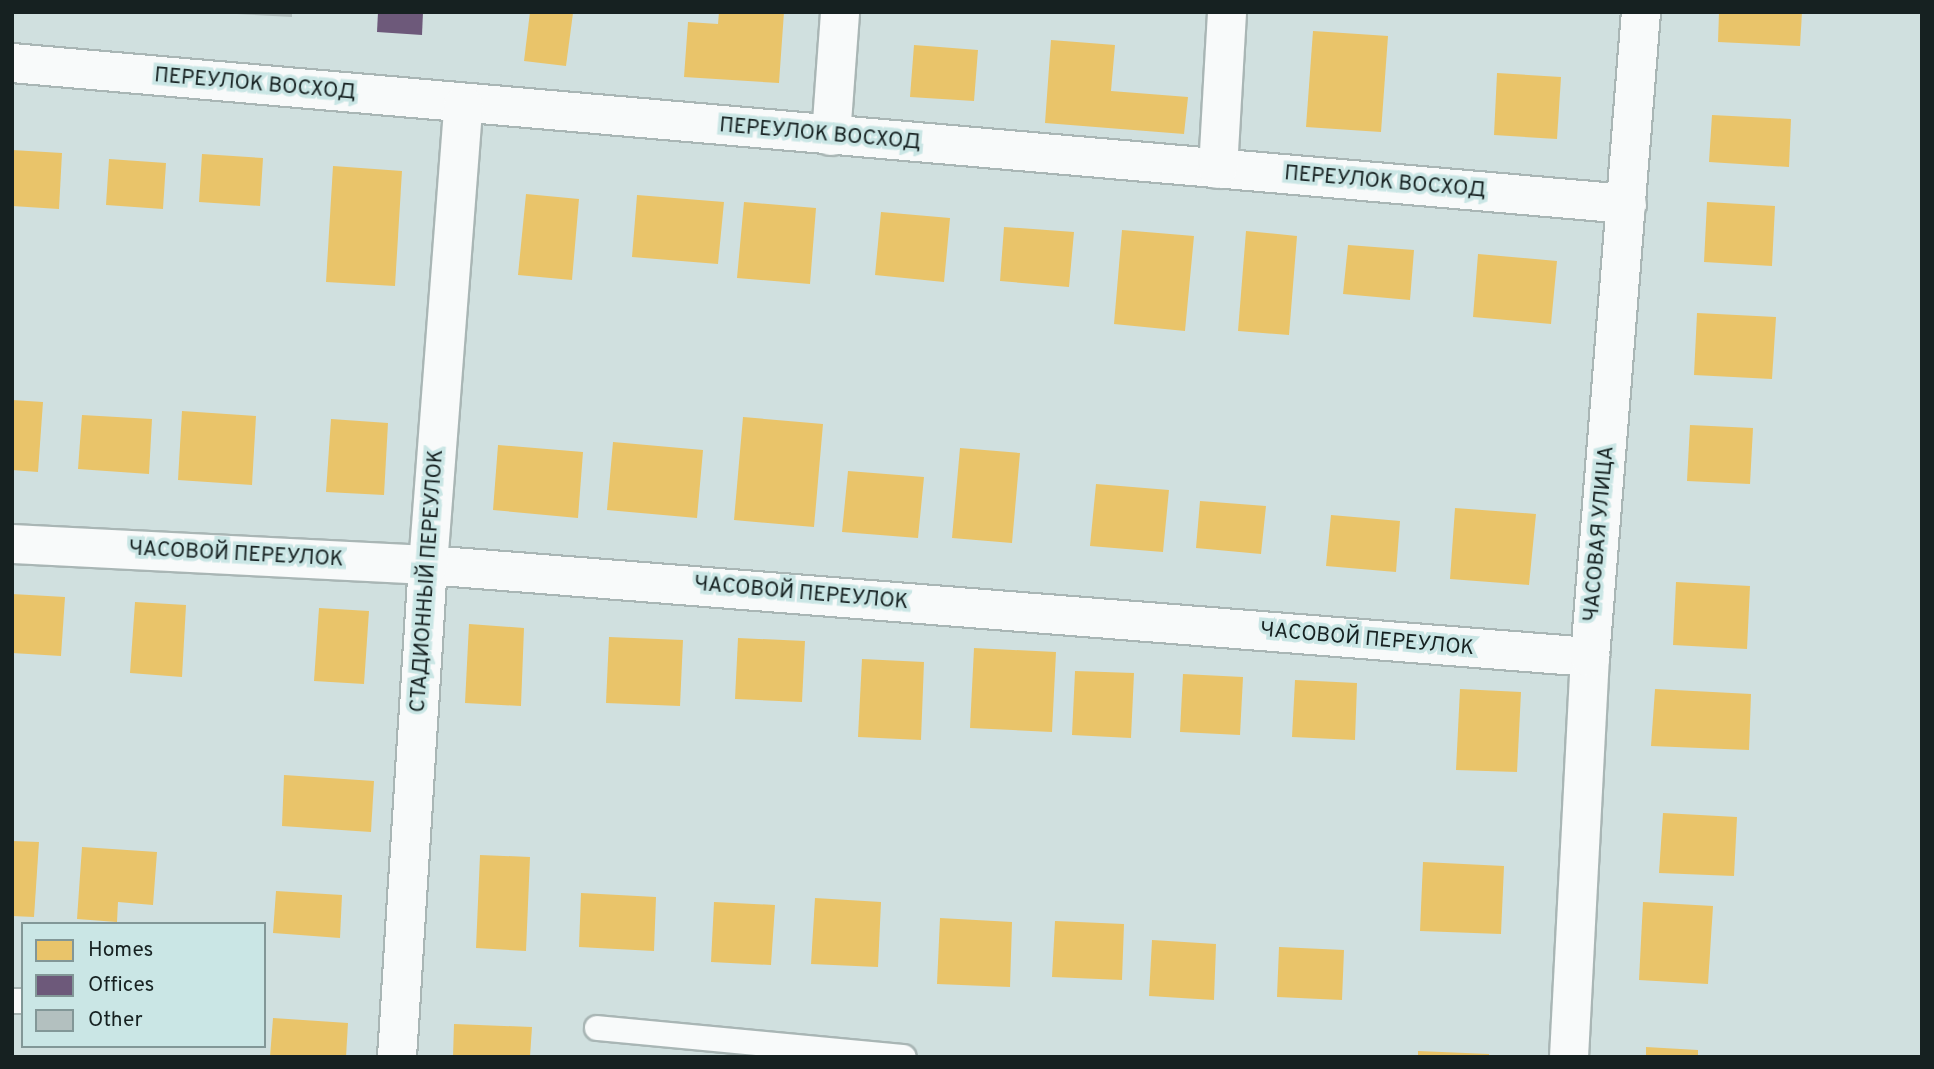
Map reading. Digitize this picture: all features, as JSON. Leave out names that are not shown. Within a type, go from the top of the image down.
[{"type":"street","points":[[831,136],[840,12]]},
{"type":"street","points":[[1218,169],[1227,12]]},
{"type":"street","name":"ЧАСОВАЯ УЛИЦА","points":[[1569,1057],[1590,657],[1641,12]]},
{"type":"street","name":"ПЕРЕУЛОК ВОСХОД","points":[[12,63],[1627,204]]},
{"type":"street","name":"СТАДИОННЫЙ ПЕРЕУЛОК","points":[[397,1057],[428,565],[463,104]]},
{"type":"street","name":"ЧАСОВОЙ ПЕРЕУЛОК","points":[[12,544],[428,565],[1590,657]]},
{"type":"lane","points":[[597,1028],[904,1057]]},
{"type":"building: Homes","points":[[530,12],[573,13],[566,66],[524,61]]},
{"type":"building: Homes","points":[[719,12],[784,12],[779,83],[684,77],[688,22],[718,24]]},
{"type":"building: Homes","points":[[1719,12],[1802,12],[1800,46],[1718,42]]},
{"type":"building: Homes","points":[[1313,31],[1388,36],[1381,132],[1306,127]]},
{"type":"building: Homes","points":[[1051,40],[1115,45],[1111,91],[1188,97],[1184,134],[1045,123]]},
{"type":"building: Homes","points":[[914,45],[978,50],[974,101],[910,97]]},
{"type":"building: Homes","points":[[1497,73],[1561,77],[1557,139],[1494,135]]},
{"type":"building: Homes","points":[[1712,115],[1791,119],[1789,167],[1709,162]]},
{"type":"building: Homes","points":[[12,150],[62,153],[59,209],[12,206]]},
{"type":"building: Homes","points":[[202,154],[263,158],[260,206],[199,202]]},
{"type":"building: Homes","points":[[109,159],[166,163],[163,209],[106,205]]},
{"type":"building: Homes","points":[[333,166],[402,171],[395,286],[326,282]]},
{"type":"building: Homes","points":[[526,194],[579,199],[572,280],[518,275]]},
{"type":"building: Homes","points":[[637,195],[724,202],[718,264],[632,257]]},
{"type":"building: Homes","points":[[744,202],[816,208],[810,284],[737,278]]},
{"type":"building: Homes","points":[[1707,202],[1775,206],[1772,266],[1704,262]]},
{"type":"building: Homes","points":[[881,212],[950,218],[944,282],[875,275]]},
{"type":"building: Homes","points":[[1004,227],[1074,232],[1069,287],[1000,281]]},
{"type":"building: Homes","points":[[1122,230],[1194,236],[1185,331],[1114,324]]},
{"type":"building: Homes","points":[[1246,231],[1297,236],[1289,335],[1238,331]]},
{"type":"building: Homes","points":[[1348,245],[1414,250],[1410,300],[1343,294]]},
{"type":"building: Homes","points":[[1478,254],[1557,261],[1551,324],[1473,317]]},
{"type":"building: Homes","points":[[1697,313],[1776,317],[1772,379],[1694,375]]},
{"type":"building: Homes","points":[[12,400],[43,402],[38,472],[12,470]]},
{"type":"building: Homes","points":[[182,411],[256,416],[252,485],[178,480]]},
{"type":"building: Homes","points":[[82,415],[152,419],[149,474],[78,469]]},
{"type":"building: Homes","points":[[743,417],[823,424],[814,527],[734,520]]},
{"type":"building: Homes","points":[[331,419],[388,423],[384,495],[326,492]]},
{"type":"building: Homes","points":[[1690,425],[1753,428],[1750,484],[1687,481]]},
{"type":"building: Homes","points":[[613,442],[703,450],[697,518],[607,510]]},
{"type":"building: Homes","points":[[498,445],[583,452],[578,518],[493,510]]},
{"type":"building: Homes","points":[[960,448],[1020,453],[1012,543],[952,538]]},
{"type":"building: Homes","points":[[848,471],[924,477],[918,538],[842,532]]},
{"type":"building: Homes","points":[[1096,484],[1169,490],[1163,552],[1090,546]]},
{"type":"building: Homes","points":[[1200,501],[1266,506],[1261,554],[1196,548]]},
{"type":"building: Homes","points":[[1455,508],[1536,514],[1529,585],[1450,579]]},
{"type":"building: Homes","points":[[1331,515],[1400,521],[1396,572],[1326,566]]},
{"type":"building: Homes","points":[[1676,582],[1750,586],[1747,649],[1673,645]]},
{"type":"building: Homes","points":[[12,594],[65,597],[61,656],[12,653]]},
{"type":"building: Homes","points":[[135,602],[186,605],[182,677],[130,673]]},
{"type":"building: Homes","points":[[319,608],[369,611],[364,684],[314,681]]},
{"type":"building: Homes","points":[[469,624],[524,628],[521,706],[465,703]]},
{"type":"building: Homes","points":[[609,637],[683,640],[680,706],[606,703]]},
{"type":"building: Homes","points":[[738,638],[805,641],[802,702],[735,699]]},
{"type":"building: Homes","points":[[974,648],[1056,652],[1052,732],[970,728]]},
{"type":"building: Homes","points":[[862,659],[924,662],[921,740],[858,737]]},
{"type":"building: Homes","points":[[1075,671],[1134,673],[1131,738],[1072,735]]},
{"type":"building: Homes","points":[[1183,674],[1243,677],[1240,735],[1180,732]]},
{"type":"building: Homes","points":[[1295,680],[1357,683],[1355,740],[1292,737]]},
{"type":"building: Homes","points":[[1460,689],[1521,692],[1517,772],[1456,770]]},
{"type":"building: Homes","points":[[1655,689],[1751,694],[1749,750],[1651,746]]},
{"type":"building: Homes","points":[[284,775],[374,781],[371,832],[282,826]]},
{"type":"building: Homes","points":[[1663,813],[1737,817],[1734,876],[1659,873]]},
{"type":"building: Homes","points":[[12,841],[39,842],[34,917],[12,916]]},
{"type":"building: Homes","points":[[82,847],[157,852],[153,905],[118,902],[117,922],[77,919]]},
{"type":"building: Homes","points":[[480,855],[530,857],[526,951],[476,948]]},
{"type":"building: Homes","points":[[1423,862],[1504,866],[1501,934],[1420,931]]},
{"type":"building: Homes","points":[[276,891],[342,895],[340,938],[273,933]]},
{"type":"building: Homes","points":[[581,893],[656,897],[654,951],[579,947]]},
{"type":"building: Homes","points":[[815,898],[881,902],[878,967],[811,964]]},
{"type":"building: Homes","points":[[714,902],[775,905],[771,965],[711,962]]},
{"type":"building: Homes","points":[[1643,902],[1713,906],[1708,984],[1639,980]]},
{"type":"building: Homes","points":[[940,918],[1012,922],[1010,987],[937,984]]},
{"type":"building: Homes","points":[[1055,921],[1124,924],[1122,980],[1052,977]]},
{"type":"building: Homes","points":[[1152,940],[1216,944],[1214,1000],[1149,996]]},
{"type":"building: Homes","points":[[1279,947],[1344,950],[1342,1000],[1277,997]]},
{"type":"building: Homes","points":[[273,1018],[348,1023],[346,1057],[270,1057]]},
{"type":"building: Homes","points":[[454,1024],[532,1027],[530,1057],[453,1057]]},
{"type":"building: Homes","points":[[1646,1047],[1698,1050],[1698,1057],[1646,1057]]},
{"type":"building: Homes","points":[[1418,1051],[1489,1054],[1489,1057],[1418,1057]]},
{"type":"building: Offices","points":[[378,12],[423,12],[422,35],[377,32]]},
{"type":"building: Other","points":[[292,12],[292,17],[237,14]]}]
